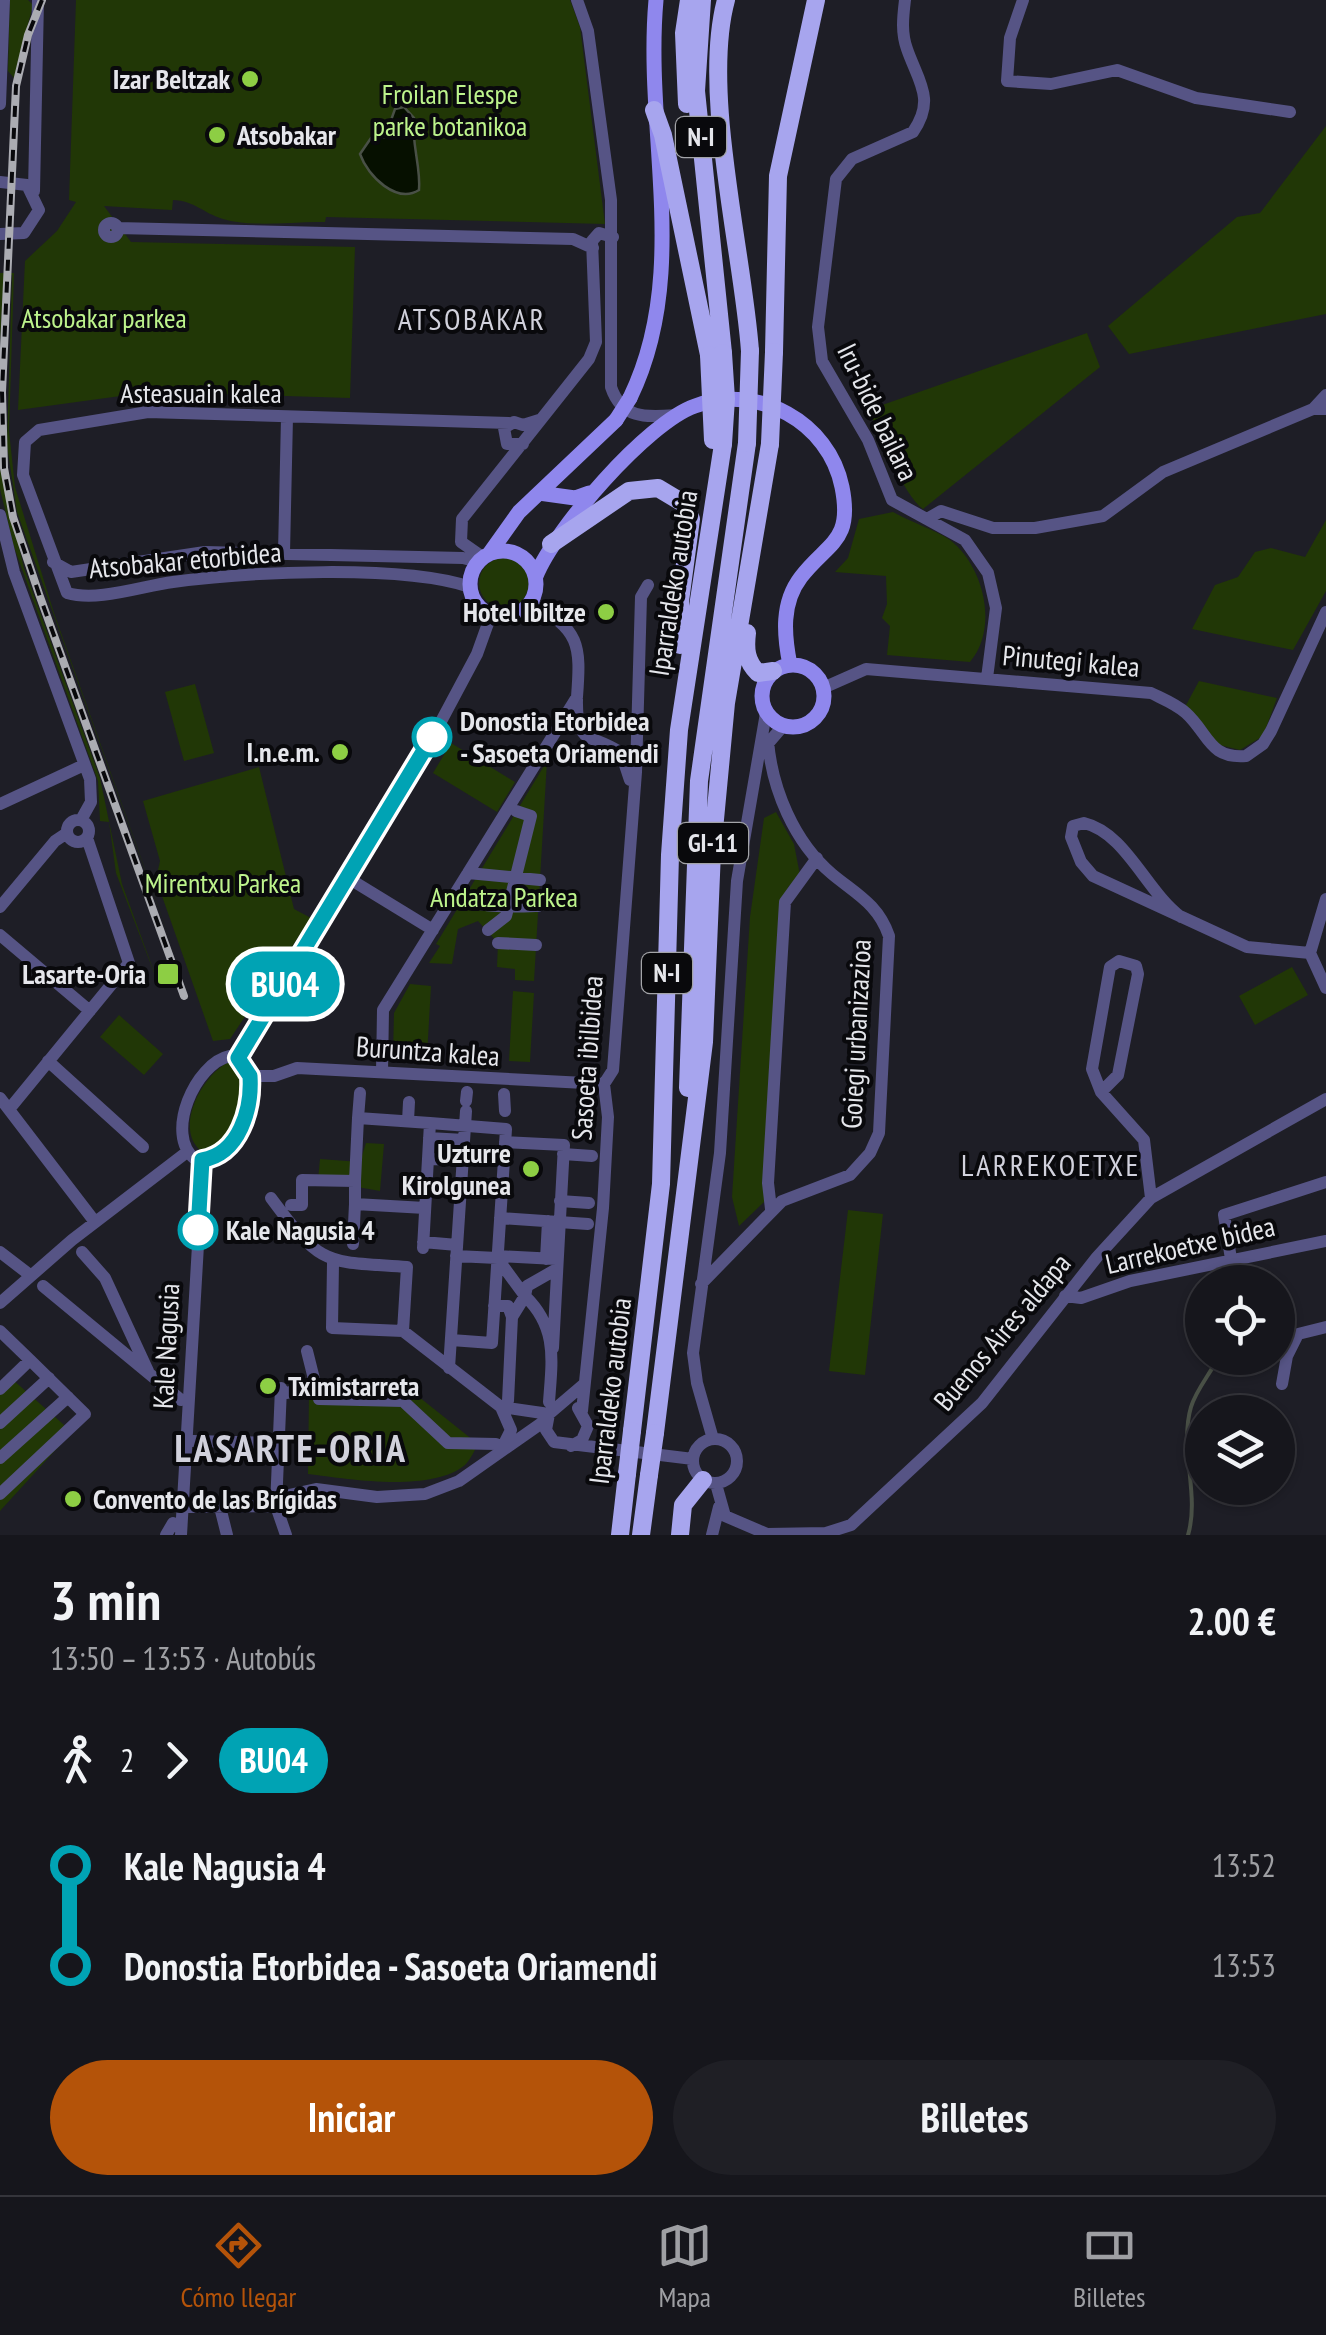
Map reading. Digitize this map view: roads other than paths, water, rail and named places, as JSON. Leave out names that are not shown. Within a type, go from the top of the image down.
[{"type":"highway","points":[[689,0],[683,78],[716,275]]},
{"type":"highway","name":"Iparraldeko autobia","points":[[620,1535],[661,1184],[674,780],[686,668],[726,399],[716,354],[716,275],[696,90],[702,0]]},
{"type":"highway","name":"N-I","points":[[688,1154],[688,1036],[697,801],[711,672],[747,443],[750,351],[719,65],[726,0]]},
{"type":"highway","name":"GI-11","points":[[688,1154],[704,1042],[712,851],[726,703],[758,534],[770,444],[778,176],[813,0]]},
{"type":"highway","points":[[654,110],[716,354]]},
{"type":"highway","points":[[680,647],[718,444]]},
{"type":"highway","points":[[551,544],[629,490],[658,488],[683,503],[692,519],[680,601],[674,780]]},
{"type":"highway","points":[[758,534],[760,556],[745,648],[758,673],[781,668]]},
{"type":"highway","name":"Iparraldeko autobia","points":[[641,1535],[688,1154]]},
{"type":"highway","points":[[680,1535],[683,1505],[709,1482]]},
{"type":"main road","points":[[656,0],[654,110],[662,278],[649,351],[630,398],[616,420],[538,494],[483,558],[470,588],[480,608],[491,615],[505,617],[522,612],[531,602],[536,576],[551,544],[593,491],[679,415],[701,404],[746,402],[791,412],[820,438],[836,466],[845,510],[832,550],[802,576],[789,601],[781,668],[763,686],[766,713],[783,726],[811,722],[822,707],[823,688],[814,673],[781,668]]},
{"type":"main road","points":[[538,494],[575,498],[593,491]]},
{"type":"main road","points":[[483,558],[505,550],[519,554],[536,576]]},
{"type":"street","points":[[0,104],[4,0]]},
{"type":"street","points":[[2,237],[24,233],[37,219],[34,191],[38,0]]},
{"type":"street","points":[[577,0],[588,30],[613,236],[611,388],[616,401],[640,417],[679,415]]},
{"type":"street","name":"Iru-bide bailara","points":[[905,0],[903,36],[923,80],[924,108],[913,132],[852,158],[836,178],[817,344],[828,376],[868,440],[892,500],[899,508],[965,540],[988,573],[996,608],[987,678]]},
{"type":"street","points":[[1023,0],[1007,62],[1007,81],[1012,85],[1051,84],[1117,70],[1196,98],[1290,112]]},
{"type":"street","points":[[0,182],[18,181],[34,191]]},
{"type":"street","points":[[117,228],[574,238],[593,248]]},
{"type":"street","points":[[483,558],[469,552],[458,530],[521,432],[543,419],[588,359],[596,342],[592,241],[599,232],[613,236]]},
{"type":"street","points":[[596,342],[606,344],[611,339]]},
{"type":"street","name":"Iru-bide bailara","points":[[927,519],[941,511],[993,528],[1034,528],[1103,516],[1163,472],[1319,409],[1326,395]]},
{"type":"street","name":"Asteasuain kalea","points":[[53,562],[23,474],[23,452],[29,435],[148,412],[521,432]]},
{"type":"street","points":[[284,553],[288,417]]},
{"type":"street","points":[[0,515],[14,572],[92,791],[81,820]]},
{"type":"street","name":"Atsobakar etorbidea","points":[[53,562],[71,572],[183,554],[483,558]]},
{"type":"street","name":"Atsobakar etorbidea","points":[[53,562],[63,590],[74,596],[223,577],[300,574],[441,578],[470,588]]},
{"type":"street","points":[[71,572],[74,596]]},
{"type":"street","name":"Sasoeta ibilbidea","points":[[582,1411],[601,1240],[608,1117],[604,1084],[613,1070],[641,597],[648,584]]},
{"type":"street","points":[[382,1072],[382,1010],[577,697],[578,644],[573,633],[531,602]]},
{"type":"street","name":"Pinutegi kalea","points":[[823,688],[866,669],[1151,693],[1186,713],[1207,744],[1220,754],[1246,756],[1263,744],[1271,731],[1326,612]]},
{"type":"street","points":[[238,1058],[437,729],[477,654],[491,615]]},
{"type":"street","name":"Sasoeta ibilbidea","points":[[577,697],[577,725],[584,736],[612,747],[629,768],[631,793]]},
{"type":"street","points":[[713,1439],[694,1353],[723,1118],[731,941],[766,713]]},
{"type":"street","points":[[752,792],[768,741],[783,726]]},
{"type":"street","points":[[612,747],[635,736]]},
{"type":"street","name":"Goiegi urbanizazioa","points":[[701,1284],[771,1210],[796,1192],[850,1175],[870,1153],[879,1133],[889,936],[879,912],[817,858],[795,829],[777,787],[768,741]]},
{"type":"street","points":[[0,804],[82,761]]},
{"type":"street","points":[[752,792],[777,787]]},
{"type":"street","points":[[488,930],[500,925],[508,907],[514,878],[537,817],[516,811]]},
{"type":"street","points":[[0,907],[55,841],[67,833],[71,822],[81,820]]},
{"type":"street","points":[[67,833],[77,842],[86,838],[90,829],[81,820]]},
{"type":"street","points":[[1180,917],[1138,874],[1106,832],[1084,822],[1073,826],[1071,837],[1087,870],[1123,890],[1180,917],[1247,947],[1310,952]]},
{"type":"street","points":[[86,838],[129,963],[48,1061],[5,1102],[96,1222]]},
{"type":"street","points":[[771,1210],[768,1183],[785,902],[817,858]]},
{"type":"street","points":[[468,874],[540,880]]},
{"type":"street","points":[[1123,890],[1134,885],[1138,874]]},
{"type":"street","points":[[348,878],[433,930]]},
{"type":"street","points":[[455,894],[462,900],[508,907],[538,906]]},
{"type":"street","points":[[1326,899],[1310,952],[1326,988]]},
{"type":"street","points":[[0,934],[90,1011]]},
{"type":"street","points":[[498,943],[536,945]]},
{"type":"street","points":[[1102,1092],[1118,1075],[1138,974],[1136,966],[1119,961],[1110,967],[1092,1069],[1102,1092],[1144,1140],[1151,1198]]},
{"type":"street","points":[[187,1152],[186,1110],[199,1079],[222,1058],[238,1058]]},
{"type":"street","points":[[187,1152],[202,1160],[219,1155],[237,1136],[246,1113],[250,1076],[238,1058]]},
{"type":"street","points":[[48,1061],[143,1147]]},
{"type":"street","name":"Buruntza kalea","points":[[250,1076],[274,1076],[297,1068],[604,1084]]},
{"type":"street","points":[[353,1244],[360,1092]]},
{"type":"street","points":[[504,1094],[504,1112]]},
{"type":"street","name":"Buenos Aires aldapa","points":[[780,1535],[826,1533],[860,1518],[982,1403],[1066,1296],[1151,1198],[1326,1100]]},
{"type":"street","points":[[408,1121],[409,1102]]},
{"type":"street","points":[[358,1118],[430,1122],[466,1114],[506,1129],[492,1343],[450,1340]]},
{"type":"street","points":[[429,1138],[466,1114]]},
{"type":"street","points":[[448,1368],[466,1114]]},
{"type":"street","points":[[430,1122],[423,1245],[552,1263]]},
{"type":"street","points":[[505,1142],[564,1145],[560,1201],[553,1221],[552,1263],[551,1415],[558,1444],[693,1460],[709,1482],[719,1507],[744,1528],[780,1535]]},
{"type":"street","points":[[0,1303],[187,1152]]},
{"type":"street","points":[[563,1154],[592,1156]]},
{"type":"street","points":[[428,1159],[462,1160]]},
{"type":"street","name":"Kale Nagusia","points":[[173,1531],[202,1160]]},
{"type":"street","points":[[291,1205],[302,1205],[302,1180],[355,1181]]},
{"type":"street","points":[[1231,1259],[1224,1215],[1326,1182]]},
{"type":"street","points":[[270,1198],[298,1234],[333,1263],[408,1266],[404,1331]]},
{"type":"street","points":[[560,1201],[589,1203]]},
{"type":"street","points":[[355,1204],[425,1208]]},
{"type":"street","points":[[500,1218],[588,1224]]},
{"type":"street","points":[[710,1235],[716,1244],[734,1250]]},
{"type":"street","name":"Larrekoetxe bidea","points":[[1066,1296],[1081,1298],[1130,1281],[1326,1241]]},
{"type":"street","points":[[0,1252],[30,1275]]},
{"type":"street","points":[[82,1252],[105,1278],[152,1378]]},
{"type":"street","points":[[497,1257],[548,1323],[553,1348]]},
{"type":"street","points":[[333,1263],[332,1328],[404,1331],[448,1368],[505,1404],[551,1415],[582,1411],[606,1449]]},
{"type":"street","points":[[512,1317],[526,1296],[527,1286],[552,1263]]},
{"type":"street","points":[[43,1286],[181,1400]]},
{"type":"street","points":[[189,1507],[276,1506],[289,1495],[316,1490],[377,1497],[425,1494],[459,1482],[511,1430],[505,1404],[512,1317],[508,1306],[494,1306]]},
{"type":"street","points":[[1282,1384],[1286,1356],[1298,1334],[1326,1327]]},
{"type":"street","points":[[0,1332],[86,1414],[0,1494]]},
{"type":"street","points":[[307,1350],[319,1399],[403,1400],[448,1442],[498,1447],[551,1415],[582,1385]]},
{"type":"street","points":[[0,1389],[30,1360]]},
{"type":"street","points":[[0,1423],[49,1378]]},
{"type":"street","points":[[286,1535],[276,1506],[281,1391],[316,1386]]},
{"type":"street","points":[[0,1458],[68,1396]]},
{"type":"street","points":[[570,1446],[582,1440],[588,1426]]},
{"type":"street","points":[[693,1460],[697,1448],[713,1439],[729,1444],[738,1460],[734,1475],[709,1482]]},
{"type":"street","points":[[194,1441],[276,1443]]},
{"type":"street","points":[[18,1442],[36,1461]]},
{"type":"street","points":[[220,1507],[227,1535]]},
{"type":"street","points":[[712,1535],[719,1507]]},
{"type":"waterway","points":[[1188,1535],[1192,1504],[1188,1423],[1193,1401],[1208,1375]]},
{"type":"railway","points":[[42,0],[28,35],[16,86],[2,392],[4,468],[13,517],[39,594],[184,996]]},
{"type":"place","name":"Izar Beltzak","points":[[250,79]]},
{"type":"place","name":"Atsobakar","points":[[217,135]]},
{"type":"place","name":"Hotel Ibiltze","points":[[606,612]]},
{"type":"place","name":"Donostia Etorbidea - Sasoeta Oriamendi","points":[[432,737]]},
{"type":"place","name":"I.n.e.m.","points":[[340,752]]},
{"type":"place","name":"Lasarte-Oria","points":[[168,974]]},
{"type":"place","name":"Uzturre Kirolgunea","points":[[531,1169]]},
{"type":"place","name":"Kale Nagusia 4","points":[[198,1230]]},
{"type":"place","name":"Tximistarreta","points":[[268,1386]]},
{"type":"place","name":"Convento de las Brígidas","points":[[73,1499]]},
{"type":"district","name":"ATSOBAKAR","points":[[472,320]]},
{"type":"district","name":"LARREKOETXE","points":[[1051,1166]]},
{"type":"district","name":"LASARTE-ORIA","points":[[291,1449]]},
{"type":"park label","name":"Froilan Elespe parke botanikoa","points":[[450,110]]},
{"type":"park label","name":"Atsobakar parkea","points":[[104,318]]},
{"type":"park label","name":"Mirentxu Parkea","points":[[223,883]]},
{"type":"park label","name":"Andatza Parkea","points":[[504,897]]}]
